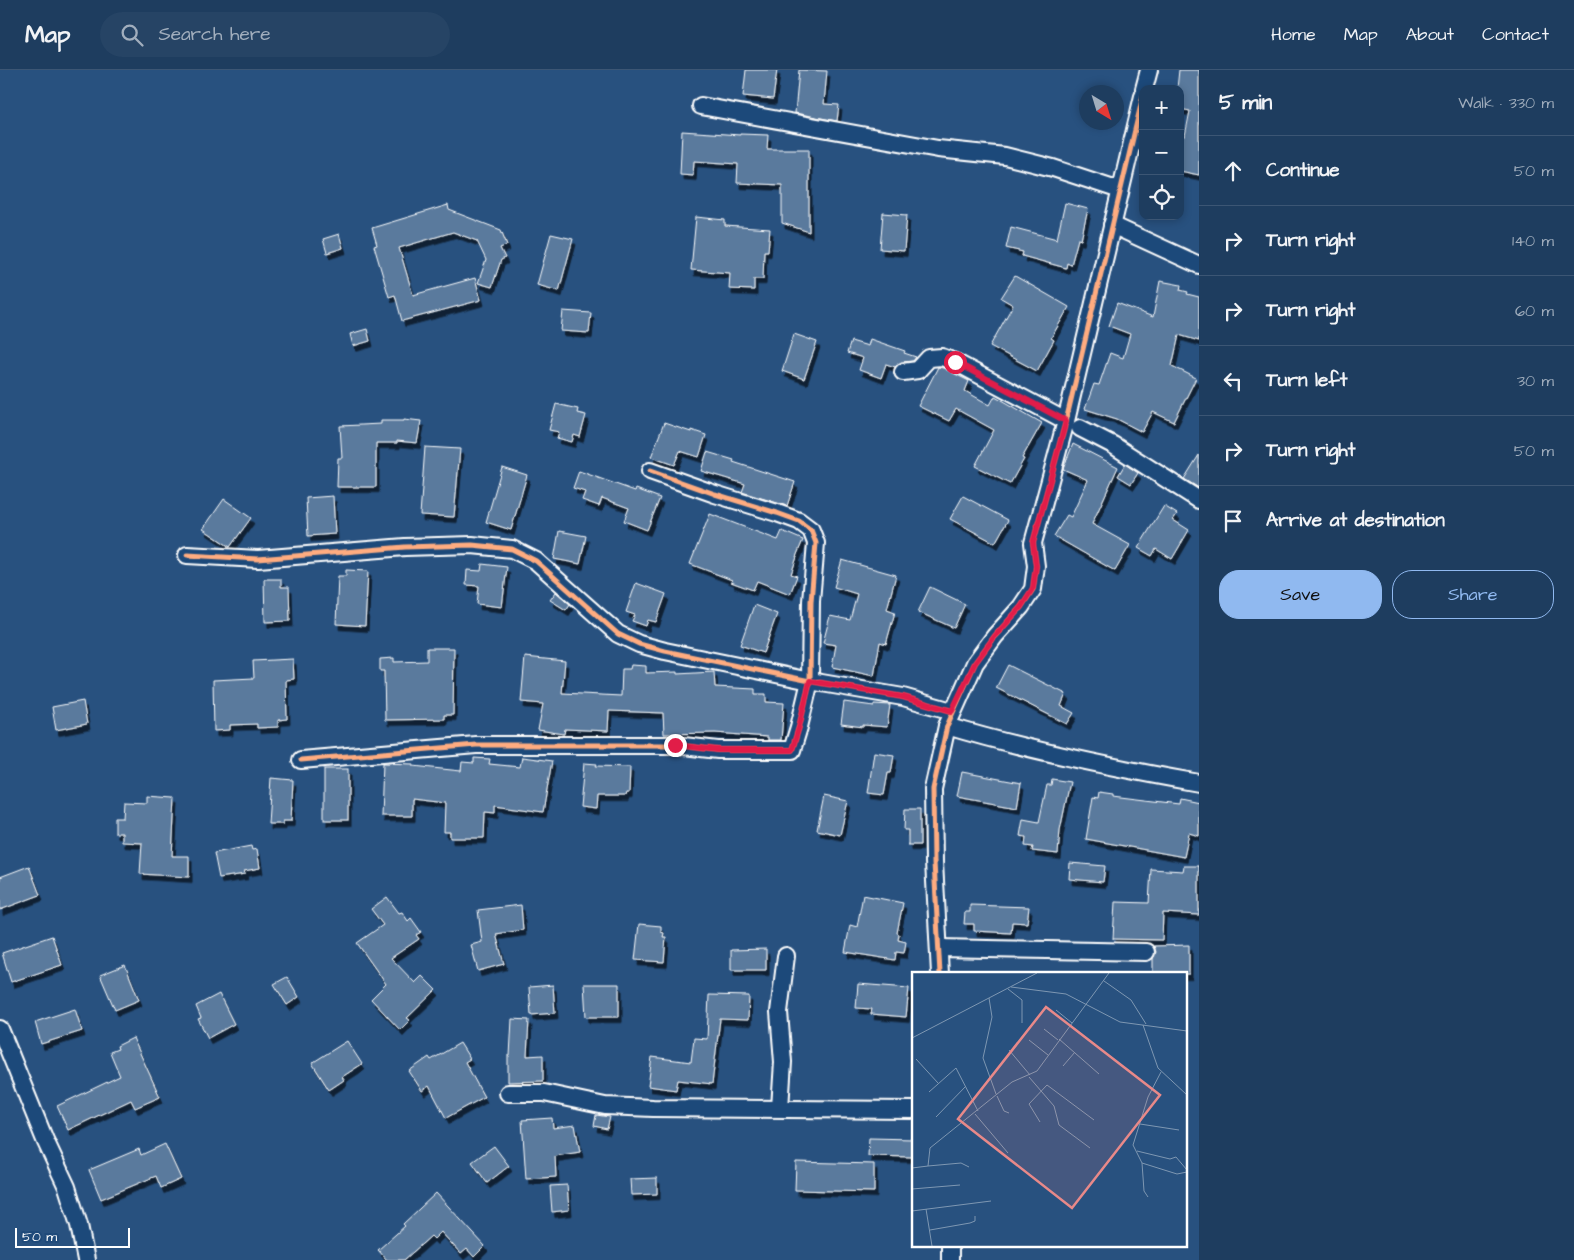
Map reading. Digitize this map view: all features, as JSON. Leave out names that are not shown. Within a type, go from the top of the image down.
[{"type":"street","points":[[1145,85],[1149,70]]},
{"type":"street","points":[[700,106],[938,149],[1006,156],[1053,168],[1120,190]]},
{"type":"street","points":[[940,972],[934,862],[933,789],[950,719],[975,663],[995,636],[1021,607],[1033,588],[1036,566],[1033,543],[1073,425],[1112,225],[1139,112]]},
{"type":"street","points":[[1112,225],[1199,264]]},
{"type":"street","points":[[903,372],[918,370],[929,358],[942,357],[1113,445],[1199,500]]},
{"type":"street","points":[[301,760],[476,745],[675,745],[718,750],[792,750],[810,681],[816,543],[811,530],[800,522],[778,513],[650,471]]},
{"type":"street","points":[[187,555],[258,559],[405,547],[472,545],[512,549],[536,561],[618,634],[639,644],[665,652],[810,681],[903,697],[1009,744],[1086,762],[1199,784]]},
{"type":"street","points":[[939,948],[1146,952]]},
{"type":"street","points":[[780,1108],[783,1062],[779,1012],[786,956]]},
{"type":"street","points":[[0,1029],[41,1131],[67,1187],[79,1225],[86,1260]]},
{"type":"street","points":[[508,1093],[544,1094],[605,1106],[912,1110]]},
{"type":"building","points":[[746,70],[777,70],[773,99],[743,96]]},
{"type":"building","points":[[799,70],[827,71],[824,104],[839,105],[837,121],[795,113]]},
{"type":"building","points":[[1179,70],[1199,70],[1199,175],[1184,172],[1184,136],[1190,111],[1184,110],[1184,85],[1177,85]]},
{"type":"building","points":[[682,131],[768,135],[767,149],[809,149],[809,232],[782,223],[782,185],[737,183],[738,164],[694,161],[693,175],[680,174]]},
{"type":"building","points":[[1065,203],[1088,209],[1081,240],[1078,239],[1071,265],[1067,263],[1066,268],[1022,256],[1023,252],[1006,248],[1011,227],[1057,239]]},
{"type":"building","points":[[448,205],[449,210],[501,230],[507,245],[500,248],[505,258],[501,260],[492,287],[478,283],[486,260],[477,241],[453,232],[399,248],[413,295],[475,278],[481,300],[402,321],[395,295],[389,297],[374,246],[377,245],[372,228]]},
{"type":"building","points":[[883,213],[907,215],[904,251],[880,249]]},
{"type":"building","points":[[696,217],[725,220],[725,226],[770,229],[768,251],[764,251],[763,279],[754,279],[754,290],[729,289],[730,273],[691,270]]},
{"type":"building","points":[[339,234],[343,248],[327,253],[323,239]]},
{"type":"building","points":[[551,234],[573,239],[559,291],[537,285]]},
{"type":"building","points":[[1015,276],[1069,307],[1051,338],[1054,340],[1037,371],[990,346],[1013,305],[1001,298]]},
{"type":"building","points":[[1160,281],[1181,285],[1180,290],[1199,297],[1199,341],[1179,335],[1172,366],[1196,378],[1174,422],[1153,412],[1142,432],[1117,419],[1085,409],[1094,384],[1099,385],[1110,353],[1123,358],[1130,334],[1109,326],[1117,303],[1153,317]]},
{"type":"building","points":[[563,311],[591,313],[589,333],[561,331]]},
{"type":"building","points":[[367,329],[370,341],[353,346],[350,334]]},
{"type":"building","points":[[794,334],[817,342],[804,379],[782,371]]},
{"type":"building","points":[[870,339],[905,351],[904,353],[916,357],[913,361],[901,362],[895,367],[886,364],[881,378],[859,370],[863,358],[847,353],[851,341],[868,346]]},
{"type":"building","points":[[938,367],[969,381],[965,391],[990,405],[995,396],[1042,423],[1010,484],[975,466],[994,430],[956,409],[949,421],[918,406]]},
{"type":"building","points":[[556,404],[578,409],[577,413],[586,415],[580,437],[574,435],[572,442],[557,438],[559,432],[549,430]]},
{"type":"building","points":[[404,419],[421,421],[417,443],[397,441],[397,443],[376,443],[376,487],[337,487],[338,458],[342,458],[340,426],[381,424],[381,420]]},
{"type":"building","points":[[664,423],[706,435],[699,457],[680,451],[674,465],[651,457]]},
{"type":"building","points":[[1073,444],[1118,467],[1092,524],[1130,545],[1115,571],[1054,536],[1067,515],[1071,517],[1088,480],[1063,469]]},
{"type":"building","points":[[425,447],[460,449],[454,517],[420,515]]},
{"type":"building","points":[[707,452],[795,482],[787,506],[742,492],[745,484],[701,471]]},
{"type":"building","points":[[1199,455],[1199,488],[1184,479]]},
{"type":"building","points":[[1125,464],[1138,473],[1131,484],[1118,476]]},
{"type":"building","points":[[502,467],[527,475],[511,530],[486,522]]},
{"type":"building","points":[[579,471],[660,498],[647,530],[624,521],[629,508],[602,498],[599,506],[582,500],[585,492],[573,488]]},
{"type":"building","points":[[333,496],[335,534],[308,536],[306,498]]},
{"type":"building","points":[[963,496],[1008,520],[995,543],[950,519]]},
{"type":"building","points":[[224,499],[251,518],[230,547],[203,529]]},
{"type":"building","points":[[1164,506],[1177,514],[1173,520],[1189,530],[1172,559],[1156,549],[1152,556],[1138,548]]},
{"type":"building","points":[[710,514],[778,540],[782,531],[803,540],[791,574],[797,576],[790,594],[757,581],[753,590],[690,564]]},
{"type":"building","points":[[559,531],[586,536],[580,564],[554,559]]},
{"type":"building","points":[[842,560],[896,575],[887,609],[895,612],[886,644],[880,642],[874,676],[832,667],[836,645],[823,643],[830,616],[850,620],[857,594],[834,587]]},
{"type":"building","points":[[482,564],[507,567],[502,607],[477,604],[479,586],[466,585],[467,570],[481,571]]},
{"type":"building","points":[[346,570],[368,571],[365,626],[336,624],[338,576],[346,576]]},
{"type":"building","points":[[264,579],[281,579],[281,587],[289,587],[290,621],[265,622]]},
{"type":"building","points":[[636,583],[666,594],[656,622],[648,620],[646,626],[632,621],[635,615],[626,612]]},
{"type":"building","points":[[930,587],[965,604],[954,628],[918,612]]},
{"type":"building","points":[[556,592],[570,604],[566,610],[550,600]]},
{"type":"building","points":[[754,605],[777,614],[763,653],[740,645]]},
{"type":"building","points":[[427,648],[454,648],[453,715],[444,715],[444,719],[385,720],[384,671],[380,671],[380,659],[394,658],[394,662],[427,661]]},
{"type":"building","points":[[525,657],[565,661],[562,693],[621,696],[622,669],[630,669],[631,665],[646,666],[646,673],[714,672],[715,687],[755,689],[755,694],[766,694],[766,702],[784,703],[781,740],[768,740],[768,737],[715,733],[664,734],[663,713],[609,711],[608,731],[565,729],[564,734],[538,730],[543,704],[521,702]]},
{"type":"building","points":[[293,659],[294,679],[286,680],[287,719],[278,720],[278,727],[257,728],[257,724],[230,725],[230,730],[214,731],[213,680],[254,678],[253,661]]},
{"type":"building","points":[[1008,665],[1066,694],[1061,706],[1074,713],[1067,724],[996,688]]},
{"type":"building","points":[[83,701],[87,724],[56,730],[52,707]]},
{"type":"building","points":[[844,702],[874,706],[874,704],[890,705],[887,727],[863,725],[863,727],[841,724]]},
{"type":"building","points":[[874,752],[894,755],[884,795],[868,793]]},
{"type":"building","points":[[522,757],[552,761],[543,812],[495,805],[495,813],[485,812],[484,838],[450,838],[450,832],[444,832],[445,803],[412,799],[412,816],[381,816],[383,763],[413,764],[413,766],[461,771],[462,762],[474,763],[474,758],[490,759],[489,764],[520,767]]},
{"type":"building","points":[[584,763],[597,764],[596,766],[630,767],[629,793],[626,793],[625,796],[597,796],[596,809],[580,807]]},
{"type":"building","points":[[324,769],[348,769],[348,820],[324,820]]},
{"type":"building","points":[[962,772],[1021,783],[1017,807],[957,796]]},
{"type":"building","points":[[271,778],[293,780],[291,821],[283,821],[283,824],[268,824]]},
{"type":"building","points":[[1052,779],[1070,782],[1060,830],[1058,854],[1032,851],[1033,847],[1025,846],[1026,837],[1020,836],[1023,819],[1039,822],[1047,785],[1051,785]]},
{"type":"building","points":[[1099,792],[1113,794],[1113,796],[1179,804],[1180,798],[1199,802],[1199,836],[1189,833],[1184,857],[1086,839],[1093,797],[1098,798]]},
{"type":"building","points":[[147,796],[175,798],[172,856],[189,856],[189,877],[140,874],[142,843],[122,842],[122,833],[115,833],[115,818],[123,818],[124,802],[147,803]]},
{"type":"building","points":[[824,796],[848,801],[840,835],[817,830]]},
{"type":"building","points":[[905,809],[920,809],[920,845],[908,845],[908,830],[904,830]]},
{"type":"building","points":[[251,846],[252,850],[257,849],[260,868],[244,871],[245,874],[219,878],[214,853]]},
{"type":"building","points":[[1070,863],[1105,866],[1103,882],[1069,879]]},
{"type":"building","points":[[29,866],[40,895],[0,910],[0,877]]},
{"type":"building","points":[[1184,866],[1199,866],[1199,915],[1163,913],[1162,940],[1113,939],[1115,902],[1149,903],[1151,869],[1183,871]]},
{"type":"building","points":[[863,895],[903,903],[897,933],[899,934],[898,940],[906,942],[904,953],[896,952],[895,960],[845,952],[850,925],[857,927]]},
{"type":"building","points":[[387,897],[399,913],[402,912],[408,921],[411,918],[421,932],[416,935],[419,939],[391,958],[415,983],[422,976],[436,990],[407,1018],[410,1020],[400,1030],[371,999],[386,984],[357,943],[383,925],[371,909]]},
{"type":"building","points":[[521,905],[523,930],[496,934],[504,964],[478,971],[471,945],[482,942],[478,910]]},
{"type":"building","points":[[970,905],[1029,907],[1027,923],[1012,922],[1011,933],[974,931],[974,924],[964,924],[965,912],[970,912]]},
{"type":"building","points":[[639,924],[661,926],[661,932],[664,933],[663,937],[666,937],[664,962],[635,960]]},
{"type":"building","points":[[52,936],[62,965],[11,982],[2,953]]},
{"type":"building","points":[[1189,945],[1189,974],[1186,974],[1186,972],[1153,972],[1153,958],[1156,952],[1154,946]]},
{"type":"building","points":[[766,949],[766,970],[731,970],[731,950]]},
{"type":"building","points":[[125,965],[139,1000],[115,1010],[100,975]]},
{"type":"building","points":[[287,977],[299,997],[287,1005],[274,984]]},
{"type":"building","points":[[584,984],[619,984],[619,1017],[586,1017]]},
{"type":"building","points":[[858,984],[909,988],[906,1017],[871,1014],[872,1009],[856,1008]]},
{"type":"building","points":[[553,985],[555,1013],[531,1015],[529,987]]},
{"type":"building","points":[[219,994],[234,1024],[208,1038],[198,1019],[201,1018],[196,1006]]},
{"type":"building","points":[[709,995],[749,996],[748,1020],[720,1019],[712,1084],[678,1080],[676,1090],[648,1086],[652,1057],[691,1062],[694,1038],[707,1039]]},
{"type":"building","points":[[75,1009],[82,1031],[41,1044],[35,1022]]},
{"type":"building","points":[[512,1019],[529,1020],[527,1056],[543,1055],[543,1081],[508,1082],[508,1056],[510,1056]]},
{"type":"building","points":[[133,1038],[160,1097],[135,1108],[131,1100],[68,1130],[57,1106],[120,1076],[110,1052],[118,1049],[117,1046]]},
{"type":"building","points":[[347,1041],[362,1064],[342,1077],[344,1080],[329,1090],[312,1063]]},
{"type":"building","points":[[460,1043],[470,1059],[465,1062],[484,1097],[446,1118],[429,1086],[422,1091],[409,1071],[429,1057],[431,1060]]},
{"type":"building","points":[[596,1115],[610,1117],[607,1129],[594,1126]]},
{"type":"building","points":[[552,1118],[553,1128],[575,1125],[580,1152],[555,1156],[556,1177],[526,1179],[522,1120]]},
{"type":"building","points":[[869,1138],[912,1139],[912,1157],[868,1156]]},
{"type":"building","points":[[165,1144],[181,1179],[161,1188],[156,1176],[101,1199],[89,1170],[139,1149],[141,1155]]},
{"type":"building","points":[[494,1146],[509,1166],[487,1183],[472,1162]]},
{"type":"building","points":[[796,1162],[874,1164],[874,1192],[795,1190]]},
{"type":"building","points":[[657,1178],[657,1194],[631,1195],[630,1179]]},
{"type":"building","points":[[567,1185],[569,1210],[552,1212],[550,1186]]},
{"type":"building","points":[[436,1193],[485,1246],[474,1257],[467,1249],[461,1254],[441,1232],[434,1239],[431,1236],[404,1260],[387,1260],[378,1250],[405,1226],[403,1224]]},
{"type":"cycle path","points":[[940,972],[934,862],[933,789],[947,726],[975,663],[995,636],[1021,607],[1033,589],[1036,566],[1033,543],[1066,421],[1139,113]]},
{"type":"cycle path","points":[[301,760],[476,745],[675,745],[718,750],[792,750],[810,681],[811,601],[816,543],[811,530],[799,521],[650,471]]},
{"type":"cycle path","points":[[187,555],[258,559],[405,547],[472,545],[512,549],[536,561],[618,634],[639,644],[810,681],[903,697],[952,711]]},
{"type":"route","points":[[675,745],[718,750],[792,750],[810,681],[903,697],[952,711],[975,663],[995,636],[1021,607],[1033,588],[1036,566],[1033,543],[1066,421],[955,362]]}]
